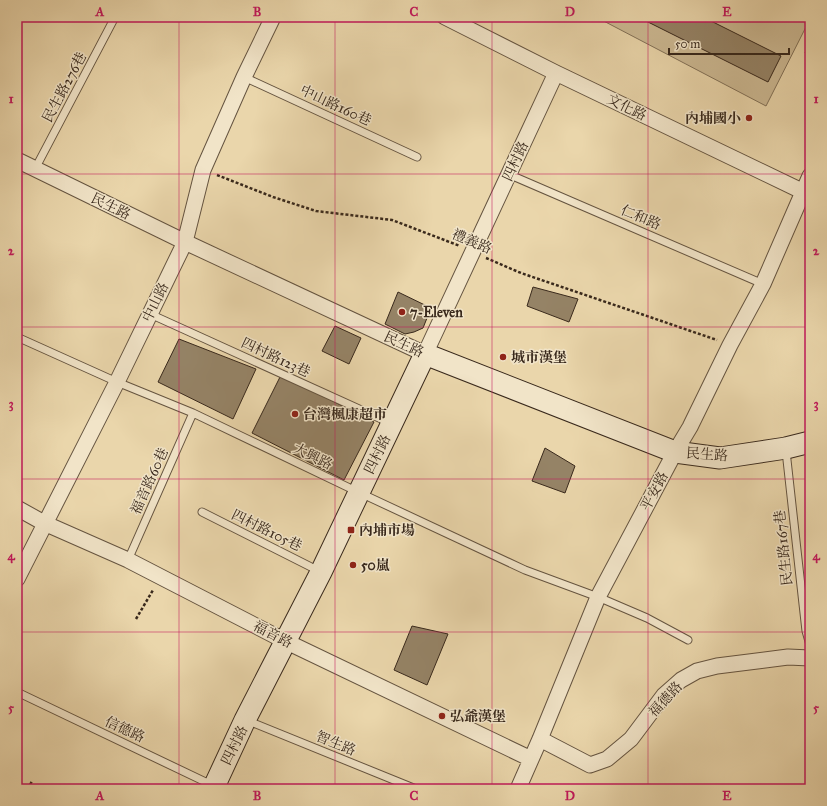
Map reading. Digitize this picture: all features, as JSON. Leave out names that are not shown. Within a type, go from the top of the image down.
[{"type":"main road","name":"四村路","points":[[216,788],[246,720],[321,572],[425,354]]},
{"type":"main road","name":"民生路","points":[[425,354],[675,452],[720,458],[786,448],[810,442]]},
{"type":"street","name":"中山路","points":[[17,579],[44,523],[117,382],[185,242],[203,170],[244,77],[273,17]]},
{"type":"street","name":"文化路","points":[[445,17],[556,73],[806,194]]},
{"type":"street","name":"四村路","points":[[425,354],[474,252],[508,174],[556,73]]},
{"type":"street","name":"民生路","points":[[17,160],[185,242],[425,354]]},
{"type":"street","name":"平安路","points":[[518,789],[530,759],[540,740],[598,597],[675,452],[690,427],[730,345],[763,284],[806,194],[810,176]]},
{"type":"street","name":"福音路","points":[[17,508],[44,523],[128,560],[285,641],[530,759]]},
{"type":"street","name":"福德路","points":[[540,740],[590,765],[607,759],[631,739],[664,695],[681,680],[697,671],[717,666],[757,660],[788,657],[810,658]]},
{"type":"lane","name":"民生路276巷","points":[[35,169],[115,17]]},
{"type":"lane","name":"中山路160巷","points":[[244,77],[417,157]]},
{"type":"lane","name":"仁和路","points":[[508,174],[763,284]]},
{"type":"lane","name":"四村路123巷","points":[[150,314],[391,424]]},
{"type":"lane","name":"大興路","points":[[17,337],[117,382],[193,413],[525,570],[598,597],[647,618],[688,640]]},
{"type":"lane","name":"福音路60巷","points":[[128,560],[193,413]]},
{"type":"lane","name":"民生路167巷","points":[[786,448],[806,631],[810,645]]},
{"type":"lane","name":"四村路105巷","points":[[202,512],[321,572]]},
{"type":"lane","name":"信德路","points":[[17,692],[216,788]]},
{"type":"lane","name":"智生路","points":[[246,720],[416,789]]},
{"type":"path","name":"禮義路","points":[[203,170],[273,197],[316,211],[392,220],[474,252],[521,274],[730,345]]},
{"type":"path","points":[[136,619],[162,577]]},
{"type":"path","points":[[28,789],[32,781]]},
{"type":"shaded area","points":[[596,17],[810,17],[810,19],[766,106]]},
{"type":"building","points":[[638,17],[703,17],[781,56],[768,82]]},
{"type":"building","points":[[810,44],[810,55],[805,53]]},
{"type":"building","points":[[533,287],[578,299],[569,322],[527,306]]},
{"type":"building","points":[[398,292],[431,308],[423,328],[405,334],[385,324]]},
{"type":"building","points":[[335,326],[361,338],[349,364],[322,351]]},
{"type":"building","points":[[179,339],[256,369],[233,419],[158,382]]},
{"type":"building","points":[[281,375],[374,422],[344,480],[252,433]]},
{"type":"building","points":[[545,448],[575,466],[565,493],[532,481]]},
{"type":"building","points":[[412,626],[448,634],[427,685],[394,670]]},
{"type":"place","name":"內埔國小","points":[[749,118]]},
{"type":"place","name":"7-Eleven","points":[[402,312]]},
{"type":"place","name":"城市漢堡","points":[[503,357]]},
{"type":"place","name":"台灣楓康超市","points":[[295,414]]},
{"type":"place","name":"內埔市場","points":[[351,530]]},
{"type":"place","name":"50嵐","points":[[353,565]]},
{"type":"place","name":"弘爺漢堡","points":[[442,716]]}]
